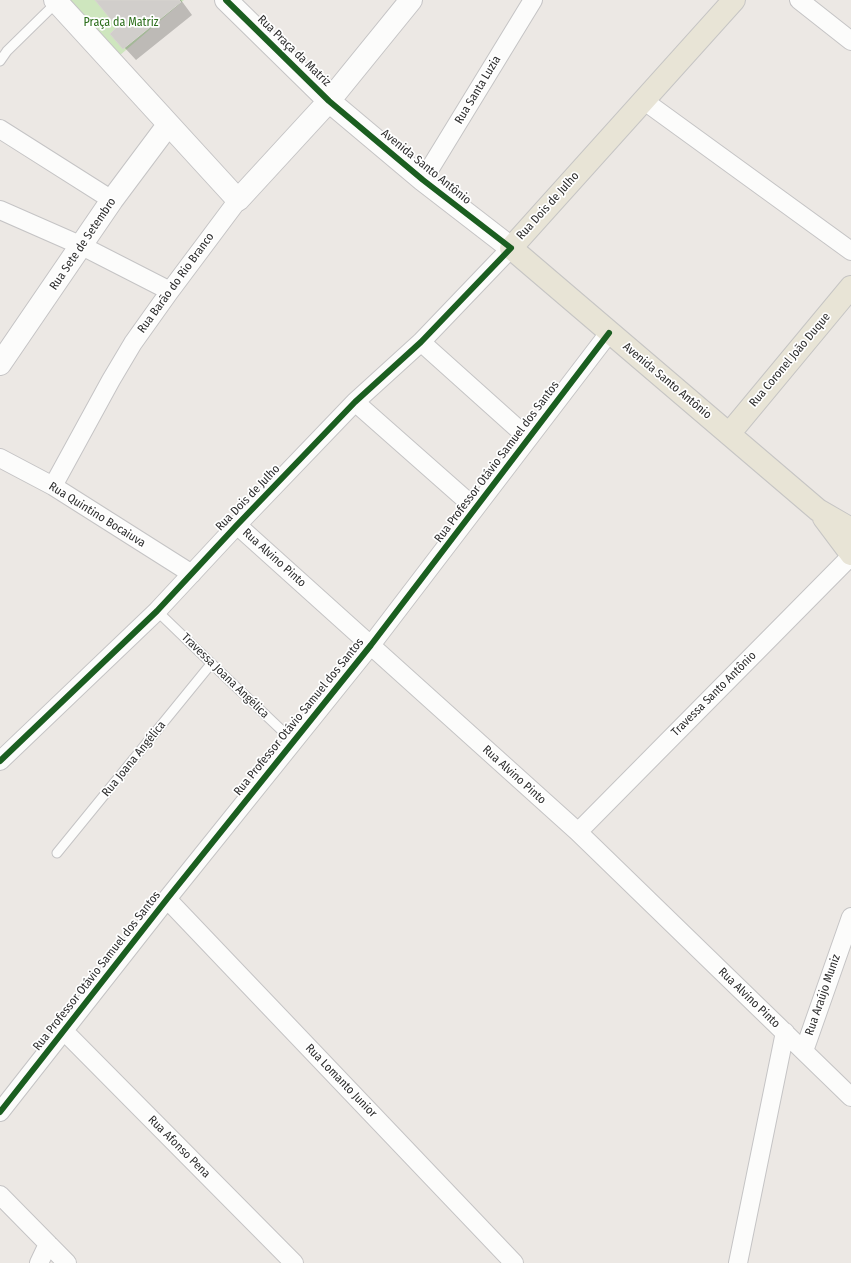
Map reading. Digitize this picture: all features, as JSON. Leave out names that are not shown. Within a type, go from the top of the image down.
[{"type":"main road","name":"Rua Dois de Julho","points":[[511,248],[734,0]]},
{"type":"main road","name":"Avenida Santo Antônio","points":[[511,248],[818,510],[851,529]]},
{"type":"main road","name":"Rua Coronel João Duque","points":[[729,434],[851,287]]},
{"type":"main road","name":"Avenida Santo Antônio","points":[[818,510],[851,555]]},
{"type":"street","name":"Rua Praça da Matriz","points":[[226,0],[329,101]]},
{"type":"street","name":"Rua Barão do Rio Branco","points":[[53,486],[118,367],[170,291],[238,200],[329,101],[411,0]]},
{"type":"street","name":"Rua Santa Luzia","points":[[423,180],[533,0]]},
{"type":"street","points":[[799,0],[851,41]]},
{"type":"street","points":[[56,1],[238,200]]},
{"type":"street","points":[[643,100],[851,252]]},
{"type":"street","name":"Avenida Santo Antônio","points":[[329,101],[423,180],[511,248]]},
{"type":"street","name":"Rua Sete de Setembro","points":[[0,364],[112,200],[168,125]]},
{"type":"street","points":[[0,129],[112,200]]},
{"type":"street","points":[[0,210],[82,246],[170,291]]},
{"type":"street","name":"Rua Dois de Julho","points":[[0,761],[158,611],[237,525],[355,402],[421,342],[511,248]]},
{"type":"street","name":"Rua Professor Otávio Samuel dos Santos","points":[[0,1112],[167,899],[371,644],[609,333]]},
{"type":"street","points":[[421,342],[528,438]]},
{"type":"street","points":[[355,402],[475,508]]},
{"type":"street","name":"Rua Quintino Bocaiuva","points":[[0,458],[53,486],[192,574]]},
{"type":"street","name":"Rua Alvino Pinto","points":[[237,525],[371,644],[578,832],[851,1097]]},
{"type":"street","name":"Travessa Santo Antônio","points":[[578,832],[851,555]]},
{"type":"street","name":"Rua Lomanto Junior","points":[[167,899],[514,1263]]},
{"type":"street","name":"Rua Araújo Muniz","points":[[804,1051],[851,917]]},
{"type":"street","name":"Rua Afonso Pena","points":[[64,1031],[294,1263]]},
{"type":"street","name":"Rua Alvino Pinto","points":[[738,1263],[785,1032]]},
{"type":"street","points":[[0,1195],[67,1263]]},
{"type":"street","points":[[38,1263],[48,1244]]},
{"type":"lane","points":[[0,61],[6,51],[56,1]]},
{"type":"lane","name":"Travessa Joana Angélica","points":[[158,611],[211,664],[293,741]]},
{"type":"lane","name":"Rua Joana Angélica","points":[[57,853],[211,664]]},
{"type":"green space","name":"Praça da Matriz","points":[[68,0],[184,0],[119,56]]},
{"type":"building","name":"Praça da Matriz","points":[[95,0],[179,0],[181,2],[123,49],[110,34],[117,27]]},
{"type":"cycle path","points":[[0,761],[157,611],[355,402],[421,342],[511,248],[423,180],[329,101],[226,0]]},
{"type":"cycle path","points":[[0,1112],[167,899],[371,645],[609,333]]}]
